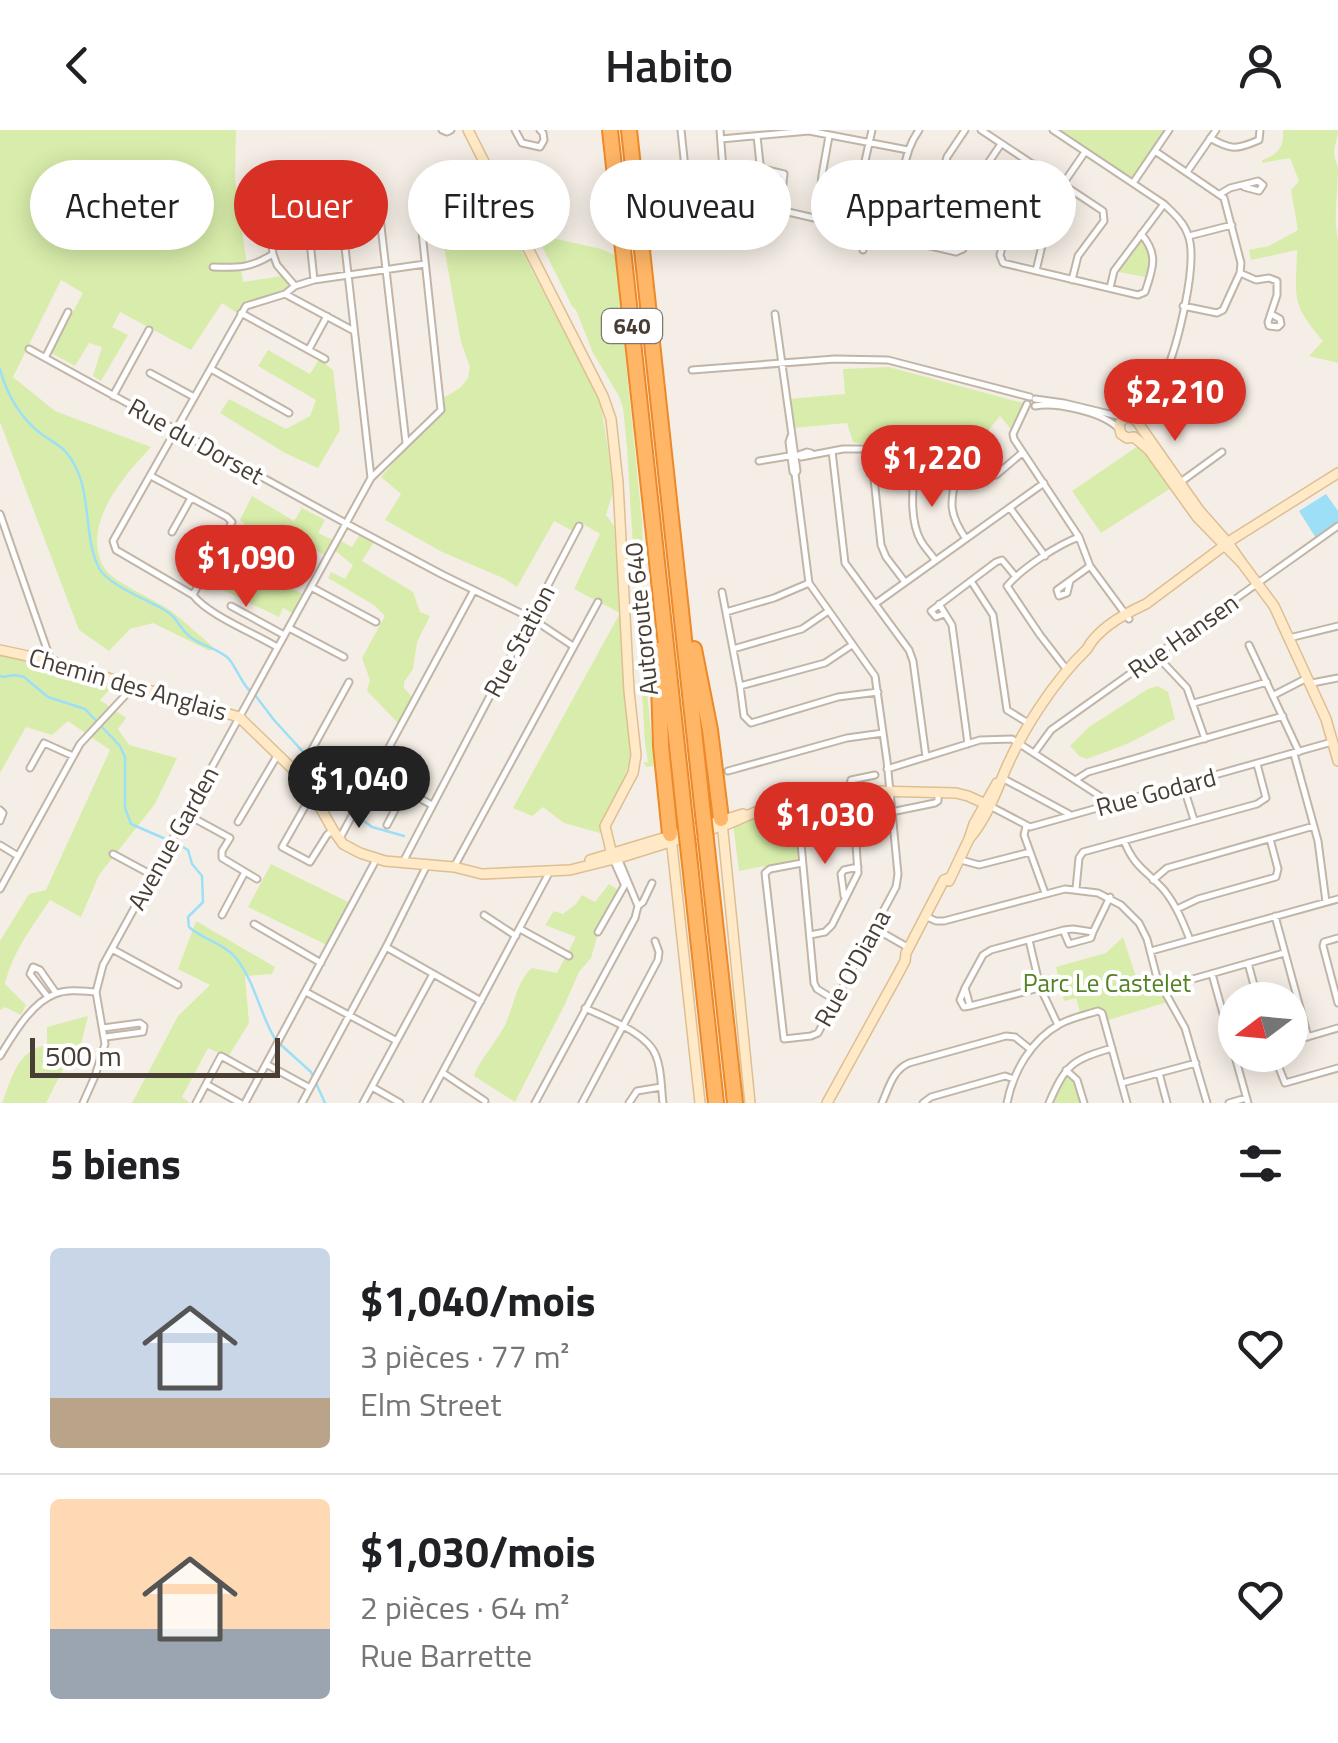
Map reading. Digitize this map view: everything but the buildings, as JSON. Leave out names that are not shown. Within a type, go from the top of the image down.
[{"type":"highway","name":"Autoroute 640","points":[[610,130],[716,1103]]},
{"type":"highway","name":"Autoroute 640","points":[[629,130],[734,1103]]},
{"type":"highway","points":[[676,565],[709,724],[722,822]]},
{"type":"highway","points":[[658,574],[660,713],[668,816],[665,840]]},
{"type":"street","points":[[442,130],[451,130]]},
{"type":"street","points":[[468,130],[557,315],[607,403],[611,419],[636,758],[632,776],[605,826],[614,856],[638,906]]},
{"type":"street","points":[[516,130],[522,143],[540,146],[544,140],[540,130]]},
{"type":"street","points":[[682,130],[685,160]]},
{"type":"street","points":[[720,130],[722,160]]},
{"type":"street","points":[[866,160],[872,130]]},
{"type":"street","points":[[907,160],[919,130]]},
{"type":"street","points":[[946,160],[965,130]]},
{"type":"street","points":[[982,130],[1027,160]]},
{"type":"street","points":[[692,370],[836,359],[888,360],[989,386],[1031,403],[1076,410],[1110,421],[1124,436],[1137,429],[1145,405],[1169,364],[1192,270],[1189,236],[1164,204],[1053,130]]},
{"type":"street","points":[[1132,184],[1170,130]]},
{"type":"street","points":[[1187,172],[1216,130]]},
{"type":"street","points":[[1210,138],[1226,148],[1234,148],[1259,140],[1260,130]]},
{"type":"street","points":[[721,139],[799,131],[908,150]]},
{"type":"street","points":[[757,136],[760,160]]},
{"type":"street","points":[[791,213],[814,218],[818,215],[829,136]]},
{"type":"street","points":[[990,160],[1001,144]]},
{"type":"street","points":[[1076,166],[1085,152]]},
{"type":"street","points":[[1155,152],[1220,194],[1241,262],[1223,310],[1217,314],[1184,306]]},
{"type":"street","points":[[1220,194],[1242,186]]},
{"type":"street","points":[[1072,280],[1078,256],[1105,215],[1076,192]]},
{"type":"street","points":[[1110,288],[1114,271],[1164,204]]},
{"type":"street","points":[[1189,236],[1232,224]]},
{"type":"street","points":[[1001,250],[1003,263],[1138,295],[1145,292],[1153,256],[1141,234]]},
{"type":"street","points":[[273,250],[277,265],[295,286]]},
{"type":"street","points":[[311,250],[314,280]]},
{"type":"street","points":[[345,250],[370,478]]},
{"type":"street","points":[[384,250],[406,443]]},
{"type":"street","points":[[277,646],[116,550],[113,541],[246,306],[314,280],[426,264],[424,250]]},
{"type":"street","points":[[1036,271],[1041,250]]},
{"type":"street","points":[[213,267],[246,266],[273,254]]},
{"type":"street","name":"Avenue Garden","points":[[96,992],[103,965],[370,478],[440,410],[426,264]]},
{"type":"street","points":[[1240,273],[1256,280],[1277,281],[1271,314]]},
{"type":"street","points":[[285,294],[354,331]]},
{"type":"street","points":[[45,358],[68,312]]},
{"type":"street","points":[[242,313],[325,360]]},
{"type":"street","name":"Rue O'Diana","points":[[776,315],[809,583],[875,676],[898,874],[896,887],[818,1033],[784,1039],[765,873],[802,863]]},
{"type":"street","points":[[308,350],[327,316]]},
{"type":"street","points":[[113,396],[149,330]]},
{"type":"street","name":"Rue du Dorset","points":[[29,349],[346,524],[531,618],[574,646]]},
{"type":"street","points":[[210,369],[289,413]]},
{"type":"street","points":[[150,373],[194,397]]},
{"type":"street","points":[[1031,403],[1064,402],[1134,419],[1148,450],[1276,610],[1326,719],[1338,761]]},
{"type":"street","points":[[1031,403],[1013,434],[1014,440],[1079,537],[1090,566],[1127,617]]},
{"type":"street","points":[[1119,428],[1120,422],[1145,405]]},
{"type":"street","points":[[758,461],[807,452],[861,449],[989,478],[1022,454]]},
{"type":"street","points":[[832,451],[845,563],[909,650],[926,757]]},
{"type":"street","points":[[877,452],[873,469],[881,546],[905,582]]},
{"type":"street","points":[[1177,484],[1222,452]]},
{"type":"street","points":[[917,462],[912,487],[916,530],[935,560]]},
{"type":"street","points":[[957,472],[952,512],[966,539]]},
{"type":"street","points":[[151,476],[232,522],[192,594]]},
{"type":"street","points":[[1228,547],[1286,505],[1338,476]]},
{"type":"street","points":[[905,961],[911,956],[944,880],[949,878],[970,839],[974,824],[1048,694],[1067,670],[1087,649],[1192,568],[1338,476]]},
{"type":"street","points":[[875,604],[1044,483]]},
{"type":"street","points":[[172,532],[191,498]]},
{"type":"street","points":[[1010,508],[1045,556]]},
{"type":"street","points":[[0,514],[52,661]]},
{"type":"street","name":"Rue Station","points":[[403,862],[580,526]]},
{"type":"street","name":"Rue Hansen","points":[[1035,752],[1051,730],[1338,526]]},
{"type":"street","points":[[1067,670],[1008,590],[1008,583],[1062,544],[1079,537]]},
{"type":"street","points":[[968,744],[952,625],[939,604],[1002,560],[1016,577]]},
{"type":"street","points":[[1070,581],[1090,566]]},
{"type":"street","points":[[971,580],[993,615],[1007,710],[1030,724]]},
{"type":"street","points":[[726,612],[809,583]]},
{"type":"street","points":[[311,587],[376,622]]},
{"type":"street","points":[[336,835],[474,590]]},
{"type":"street","points":[[722,592],[744,716],[751,722],[838,698],[878,692]]},
{"type":"street","points":[[454,867],[598,602]]},
{"type":"street","points":[[231,606],[344,658]]},
{"type":"street","points":[[733,649],[802,629],[828,611]]},
{"type":"street","points":[[1289,638],[1338,626]]},
{"type":"street","points":[[740,686],[824,662],[852,644]]},
{"type":"street","points":[[1249,646],[1297,753],[1326,902]]},
{"type":"street","name":"Chemin des Anglais","points":[[0,650],[52,661],[240,717],[299,773],[336,835]]},
{"type":"street","points":[[1156,656],[1188,688],[1205,739]]},
{"type":"street","points":[[1274,695],[1308,681],[1338,678]]},
{"type":"street","points":[[299,773],[349,682]]},
{"type":"street","points":[[1194,703],[1267,682]]},
{"type":"street","points":[[0,889],[73,756],[133,687]]},
{"type":"street","points":[[1077,779],[1088,772],[1283,716]]},
{"type":"street","points":[[728,771],[847,738],[883,733]]},
{"type":"street","points":[[888,769],[968,744],[994,738],[1012,739],[1112,804]]},
{"type":"street","points":[[30,768],[44,742],[73,756]]},
{"type":"street","name":"Rue Godard","points":[[1026,826],[1332,742]]},
{"type":"street","points":[[238,822],[279,754]]},
{"type":"street","points":[[321,807],[332,782],[350,758]]},
{"type":"street","points":[[1076,889],[1080,855],[1257,804],[1266,798],[1257,764]]},
{"type":"street","points":[[849,790],[852,779],[875,776]]},
{"type":"street","points":[[1002,778],[1072,815]]},
{"type":"street","points":[[1183,785],[1194,821]]},
{"type":"street","points":[[387,825],[408,792],[432,805]]},
{"type":"street","points":[[314,794],[282,848],[310,862],[327,835],[336,835],[348,847],[377,858],[482,874],[573,870],[818,792],[962,794],[1026,826],[1024,834],[1045,893]]},
{"type":"street","points":[[891,812],[936,802],[938,792]]},
{"type":"street","points":[[0,810],[0,821]]},
{"type":"street","points":[[186,814],[230,838],[222,858],[257,879]]},
{"type":"street","points":[[722,822],[750,1103]]},
{"type":"street","points":[[1153,880],[1167,868],[1314,826]]},
{"type":"street","points":[[835,1000],[816,989],[801,844],[806,838],[838,829],[893,829]]},
{"type":"street","points":[[810,935],[825,932],[832,925],[858,873],[855,830]]},
{"type":"street","points":[[1176,909],[1198,898],[1276,877],[1278,869],[1270,839]]},
{"type":"street","points":[[665,840],[673,858],[700,1103]]},
{"type":"street","points":[[1124,841],[1136,865],[1165,892],[1190,940]]},
{"type":"street","points":[[0,845],[18,856]]},
{"type":"street","points":[[959,858],[977,866],[1030,852]]},
{"type":"street","points":[[113,854],[152,874]]},
{"type":"street","points":[[244,1101],[377,858]]},
{"type":"street","points":[[302,1103],[427,865]]},
{"type":"street","points":[[845,900],[841,874],[858,866]]},
{"type":"street","points":[[426,1103],[548,870]]},
{"type":"street","points":[[222,915],[245,872]]},
{"type":"street","points":[[535,1103],[652,883]]},
{"type":"street","points":[[598,932],[626,885]]},
{"type":"street","points":[[928,918],[944,921],[1045,893],[1076,889],[1110,897],[1139,923],[1158,978],[1186,1028],[1207,1103]]},
{"type":"street","points":[[1064,930],[1069,944],[1090,938],[1110,897]]},
{"type":"street","points":[[1151,951],[1338,899]]},
{"type":"street","points":[[484,915],[569,956]]},
{"type":"street","points":[[1275,916],[1292,982]]},
{"type":"street","points":[[830,1103],[928,918]]},
{"type":"street","points":[[254,924],[321,963]]},
{"type":"street","points":[[874,928],[909,948]]},
{"type":"street","points":[[1040,987],[970,1006],[965,988],[983,955],[1073,928],[1093,932]]},
{"type":"street","points":[[1338,938],[1322,946],[1338,1003]]},
{"type":"street","points":[[1029,940],[1040,987],[1058,1025]]},
{"type":"street","points":[[582,1103],[658,959],[656,941]]},
{"type":"street","points":[[386,947],[481,1001]]},
{"type":"street","points":[[112,949],[178,984]]},
{"type":"street","points":[[1165,992],[1186,981],[1284,953]]},
{"type":"street","points":[[1248,963],[1253,982]]},
{"type":"street","points":[[48,997],[30,974],[33,967],[40,970],[56,993]]},
{"type":"street","points":[[363,1103],[433,974]]},
{"type":"street","points":[[1212,974],[1247,1100],[1229,1103]]},
{"type":"street","points":[[0,1056],[24,1021],[48,997],[56,993],[96,992],[104,1037],[102,1058],[83,1103]]},
{"type":"street","points":[[306,992],[396,1041]]},
{"type":"street","points":[[585,1008],[646,1040],[654,1049],[663,1103]]},
{"type":"street","points":[[1007,1103],[1030,1048],[1058,1025],[1098,1011],[1102,1012],[1127,1103]]},
{"type":"street","points":[[103,1028],[140,1023],[144,1028],[142,1032],[104,1037]]},
{"type":"street","points":[[1308,1037],[1338,1028]]},
{"type":"street","points":[[882,1103],[895,1074],[910,1064],[1006,1036],[1015,1037],[1030,1048]]},
{"type":"street","points":[[1049,1103],[1066,1070],[1081,1058],[1112,1048]]},
{"type":"street","points":[[196,1103],[221,1056],[258,1077]]},
{"type":"street","points":[[1122,1084],[1196,1063]]},
{"type":"street","points":[[266,1064],[310,1088]]},
{"type":"street","points":[[1280,1072],[1284,1083],[1338,1068]]},
{"type":"street","points":[[1066,1070],[1077,1080],[1084,1103]]},
{"type":"street","points":[[442,1073],[485,1101]]},
{"type":"street","points":[[1159,1073],[1167,1103]]},
{"type":"street","points":[[923,1103],[931,1097],[1005,1076],[1014,1079]]},
{"type":"street","points":[[206,1084],[256,1103]]},
{"type":"street","points":[[372,1086],[400,1103]]},
{"type":"street","points":[[628,1103],[638,1091],[661,1087]]},
{"type":"green space","points":[[0,130],[236,130],[234,250],[245,250],[243,282],[282,276],[294,287],[243,306],[240,315],[222,303],[191,350],[120,312],[112,327],[128,335],[101,381],[93,376],[102,347],[89,343],[75,366],[51,353],[83,293],[61,280],[13,377],[55,411],[151,447],[108,504],[97,536],[98,553],[110,574],[171,611],[213,647],[210,651],[153,623],[130,629],[109,651],[79,630],[0,422]]},
{"type":"green space","points":[[1165,130],[1132,182],[1057,133]]},
{"type":"green space","points":[[1283,130],[1338,130],[1334,153],[1338,168],[1338,363],[1309,356],[1323,341],[1297,299],[1297,250],[1251,260],[1249,250],[1269,246],[1298,230],[1291,190],[1299,181],[1290,158],[1262,163],[1279,150]]},
{"type":"green space","points":[[1141,234],[1151,248],[1150,278],[1114,271]]},
{"type":"green space","points":[[570,242],[615,255],[642,521],[653,766],[643,763],[648,762],[623,408],[544,250],[570,250]]},
{"type":"green space","points":[[445,250],[521,250],[600,400],[614,488],[606,515],[614,526],[630,752],[626,773],[600,833],[564,823],[543,807],[532,816],[513,808],[620,613],[574,589],[600,534],[578,521],[573,531],[554,521],[517,587],[385,520],[401,494],[381,477],[437,413],[437,402],[460,388],[468,378],[470,367],[461,342]]},
{"type":"green space","points":[[268,350],[310,374],[319,359],[333,370],[340,430],[318,468],[285,453],[220,413],[229,399],[286,429],[310,416],[316,400],[258,366]]},
{"type":"green space","points":[[889,367],[1023,403],[1014,433],[1000,416],[987,432],[999,464],[985,472],[853,442],[847,423],[793,428],[788,399],[845,394],[843,369]]},
{"type":"green space","points":[[1138,446],[1171,488],[1101,533],[1072,491]]},
{"type":"green space","points":[[252,496],[294,521],[302,508],[325,520],[318,533],[333,540],[325,555],[309,547],[289,578],[272,572],[265,582],[276,590],[282,584],[303,594],[294,614],[283,608],[279,617],[204,581],[225,538],[236,542],[245,533],[247,527],[240,520]]},
{"type":"green space","points":[[360,534],[374,542],[362,561],[413,592],[420,612],[430,616],[417,642],[413,669],[404,682],[412,697],[398,723],[367,691],[370,680],[362,658],[385,616],[374,605],[328,578],[331,572],[345,579],[353,565],[334,550],[339,540],[352,547]]},
{"type":"green space","points":[[0,651],[116,683],[100,700],[126,718],[118,729],[129,745],[177,758],[155,804],[99,875],[81,917],[50,900],[23,940],[5,984],[26,1005],[21,1015],[5,1007],[0,1010],[0,941],[29,894],[46,890],[110,750],[68,721],[52,735],[26,727],[0,773]]},
{"type":"green space","points":[[1158,686],[1168,692],[1175,719],[1087,759],[1070,746],[1089,727]]},
{"type":"green space","points":[[792,805],[799,842],[797,861],[765,870],[764,866],[739,871],[733,824]]},
{"type":"green space","points":[[271,864],[352,904],[329,946],[248,907]]},
{"type":"green space","points":[[609,884],[618,890],[619,898],[515,1102],[474,1076],[504,1027],[526,974],[532,968],[557,973],[576,937],[545,925],[554,911],[563,914],[582,895],[595,902]]},
{"type":"green space","points":[[196,921],[275,967],[272,974],[245,976],[249,1023],[228,1057],[208,1048],[182,1097],[190,1103],[132,1103],[178,1016],[210,985],[178,969]]},
{"type":"green space","name":"Parc Le Castelet","points":[[1123,937],[1138,983],[1157,978],[1171,1001],[1105,1021],[1102,1013],[1081,1016],[1076,998],[1064,1001],[1056,967],[1106,953]]},
{"type":"green space","points":[[88,1016],[80,1048],[70,1055],[46,1103],[2,1103],[22,1059],[47,1045],[47,1027]]},
{"type":"green space","points":[[1066,1071],[1077,1080],[1084,1103],[1050,1103]]},
{"type":"water","points":[[1326,494],[1338,511],[1338,524],[1316,538],[1299,511]]},
{"type":"waterway","points":[[0,369],[20,412],[65,451],[74,464],[84,494],[90,540],[103,574],[169,613],[193,639],[225,655],[250,691]]},
{"type":"waterway","points":[[0,676],[24,677],[48,697],[85,709],[120,746],[125,757],[125,808],[131,824],[168,840]]},
{"type":"waterway","points":[[255,695],[305,754]]},
{"type":"waterway","points":[[311,758],[331,778]]},
{"type":"waterway","points":[[335,782],[350,811]]},
{"type":"waterway","points":[[356,815],[372,827],[404,836]]},
{"type":"waterway","points":[[174,842],[188,850],[192,864],[202,876],[203,902],[188,917],[189,927],[236,958],[275,1039]]},
{"type":"waterway","points":[[280,1044],[311,1072],[325,1103]]}]
